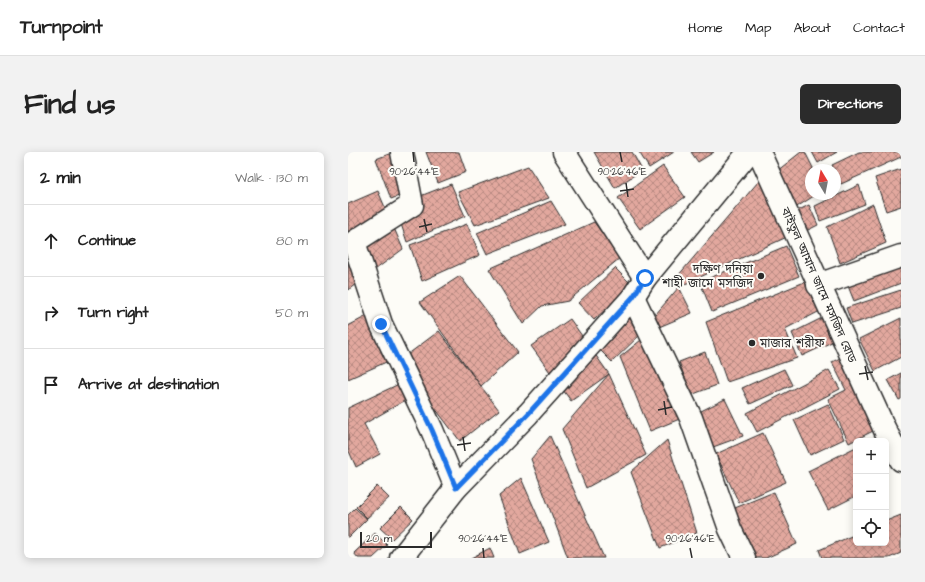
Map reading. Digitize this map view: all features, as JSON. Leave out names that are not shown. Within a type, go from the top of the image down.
[{"type":"street","points":[[402,152],[412,205],[354,242],[381,324],[432,430],[456,488]]},
{"type":"street","points":[[564,152],[645,278]]},
{"type":"street","points":[[401,558],[456,488],[528,414],[633,297],[645,278],[749,152]]},
{"type":"street","name":"বাইতুল আমান জামে মসজিদ রোড","points":[[759,152],[818,285],[885,430],[901,460]]},
{"type":"street","points":[[818,285],[901,256]]},
{"type":"street","points":[[633,297],[691,418],[730,530],[744,558]]},
{"type":"building","points":[[394,152],[420,188],[391,199],[376,159]]},
{"type":"building","points":[[426,152],[459,152],[466,172],[438,183]]},
{"type":"building","points":[[594,152],[632,152],[642,170],[615,188]]},
{"type":"building","points":[[639,152],[674,152],[649,168]]},
{"type":"building","points":[[691,152],[714,152],[698,162]]},
{"type":"building","points":[[801,152],[805,152],[811,164],[805,164],[805,200],[808,200],[792,210],[777,171]]},
{"type":"building","points":[[812,152],[837,152],[818,163]]},
{"type":"building","points":[[859,152],[901,152],[901,157],[841,184],[841,164],[834,164]]},
{"type":"building","points":[[528,166],[549,198],[475,225],[458,192]]},
{"type":"building","points":[[663,166],[685,197],[640,229],[618,198]]},
{"type":"building","points":[[901,169],[901,206],[886,211],[875,178]]},
{"type":"building","points":[[764,175],[789,236],[685,284],[677,277]]},
{"type":"building","points":[[451,184],[465,216],[407,242],[395,206]]},
{"type":"building","points":[[859,185],[865,204],[820,221],[815,206],[828,200],[841,200],[841,194]]},
{"type":"building","points":[[378,191],[403,249],[348,290],[348,204]]},
{"type":"building","points":[[551,201],[565,224],[487,254],[477,233]]},
{"type":"building","points":[[873,204],[886,243],[840,263],[827,227]]},
{"type":"building","points":[[809,205],[818,225],[800,234],[791,214]]},
{"type":"building","points":[[594,222],[620,258],[568,301],[542,306],[523,324],[489,269]]},
{"type":"building","points":[[467,224],[480,255],[422,281],[410,245]]},
{"type":"building","points":[[786,246],[799,276],[712,312],[700,282]]},
{"type":"building","points":[[901,259],[901,283],[854,301],[846,281]]},
{"type":"building","points":[[615,268],[632,285],[594,320],[578,303]]},
{"type":"building","points":[[460,276],[518,352],[481,386],[420,302]]},
{"type":"building","name":"মাজার শরীফ","points":[[807,281],[824,309],[785,329],[797,358],[727,382],[706,322]]},
{"type":"building","points":[[679,287],[692,313],[659,327],[655,315]]},
{"type":"building","points":[[901,290],[901,308],[852,324],[846,308]]},
{"type":"building","points":[[627,315],[643,332],[612,362],[595,345]]},
{"type":"building","points":[[367,316],[393,359],[348,379],[348,326]]},
{"type":"building","points":[[824,317],[836,340],[802,356],[792,333]]},
{"type":"building","points":[[901,318],[901,357],[875,371],[859,339]]},
{"type":"building","points":[[570,319],[609,374],[571,401],[531,346]]},
{"type":"building","points":[[439,331],[499,410],[460,441],[399,361]]},
{"type":"building","points":[[646,336],[687,416],[650,431],[620,357]]},
{"type":"building","points":[[705,352],[717,385],[691,395],[679,362]]},
{"type":"building","points":[[840,358],[875,430],[859,438],[853,438],[853,441],[849,443],[828,399],[846,390],[832,362]]},
{"type":"building","points":[[784,369],[792,385],[750,404],[742,388]]},
{"type":"building","points":[[829,370],[840,389],[757,432],[747,413]]},
{"type":"building","points":[[901,373],[901,399],[899,400],[888,380]]},
{"type":"building","points":[[609,374],[646,455],[586,488],[562,429]]},
{"type":"building","points":[[399,384],[411,397],[364,424],[380,454],[356,467],[348,449],[348,408]]},
{"type":"building","points":[[725,399],[743,436],[713,447],[697,413]]},
{"type":"building","points":[[828,404],[844,439],[810,455],[794,420]]},
{"type":"building","points":[[763,433],[786,482],[739,503],[716,454]]},
{"type":"building","points":[[550,436],[604,558],[568,558],[531,459]]},
{"type":"building","points":[[667,440],[697,533],[660,548],[631,472]]},
{"type":"building","points":[[853,448],[853,498],[828,510],[808,471]]},
{"type":"building","points":[[521,478],[549,542],[520,554],[499,496]]},
{"type":"building","points":[[377,486],[389,498],[367,518],[356,507]]},
{"type":"building","points":[[774,492],[797,544],[766,558],[750,558],[730,510]]},
{"type":"building","points":[[401,507],[413,519],[392,539],[380,528]]},
{"type":"building","points":[[355,508],[367,519],[348,538],[348,515]]},
{"type":"building","points":[[901,515],[901,553],[889,558],[822,558],[819,550],[853,535],[853,546],[889,546],[889,520]]},
{"type":"building","points":[[375,533],[387,545],[373,558],[358,558],[354,553]]},
{"type":"building","points":[[490,548],[494,558],[471,558]]},
{"type":"place","name":"দক্ষিণ দনিয়া শাহী জামে মসজিদ","points":[[761,276]]},
{"type":"place","name":"মাজার শরীফ","points":[[752,343]]},
{"type":"route","points":[[381,324],[432,430],[456,488],[528,414],[633,297],[645,278]]}]
